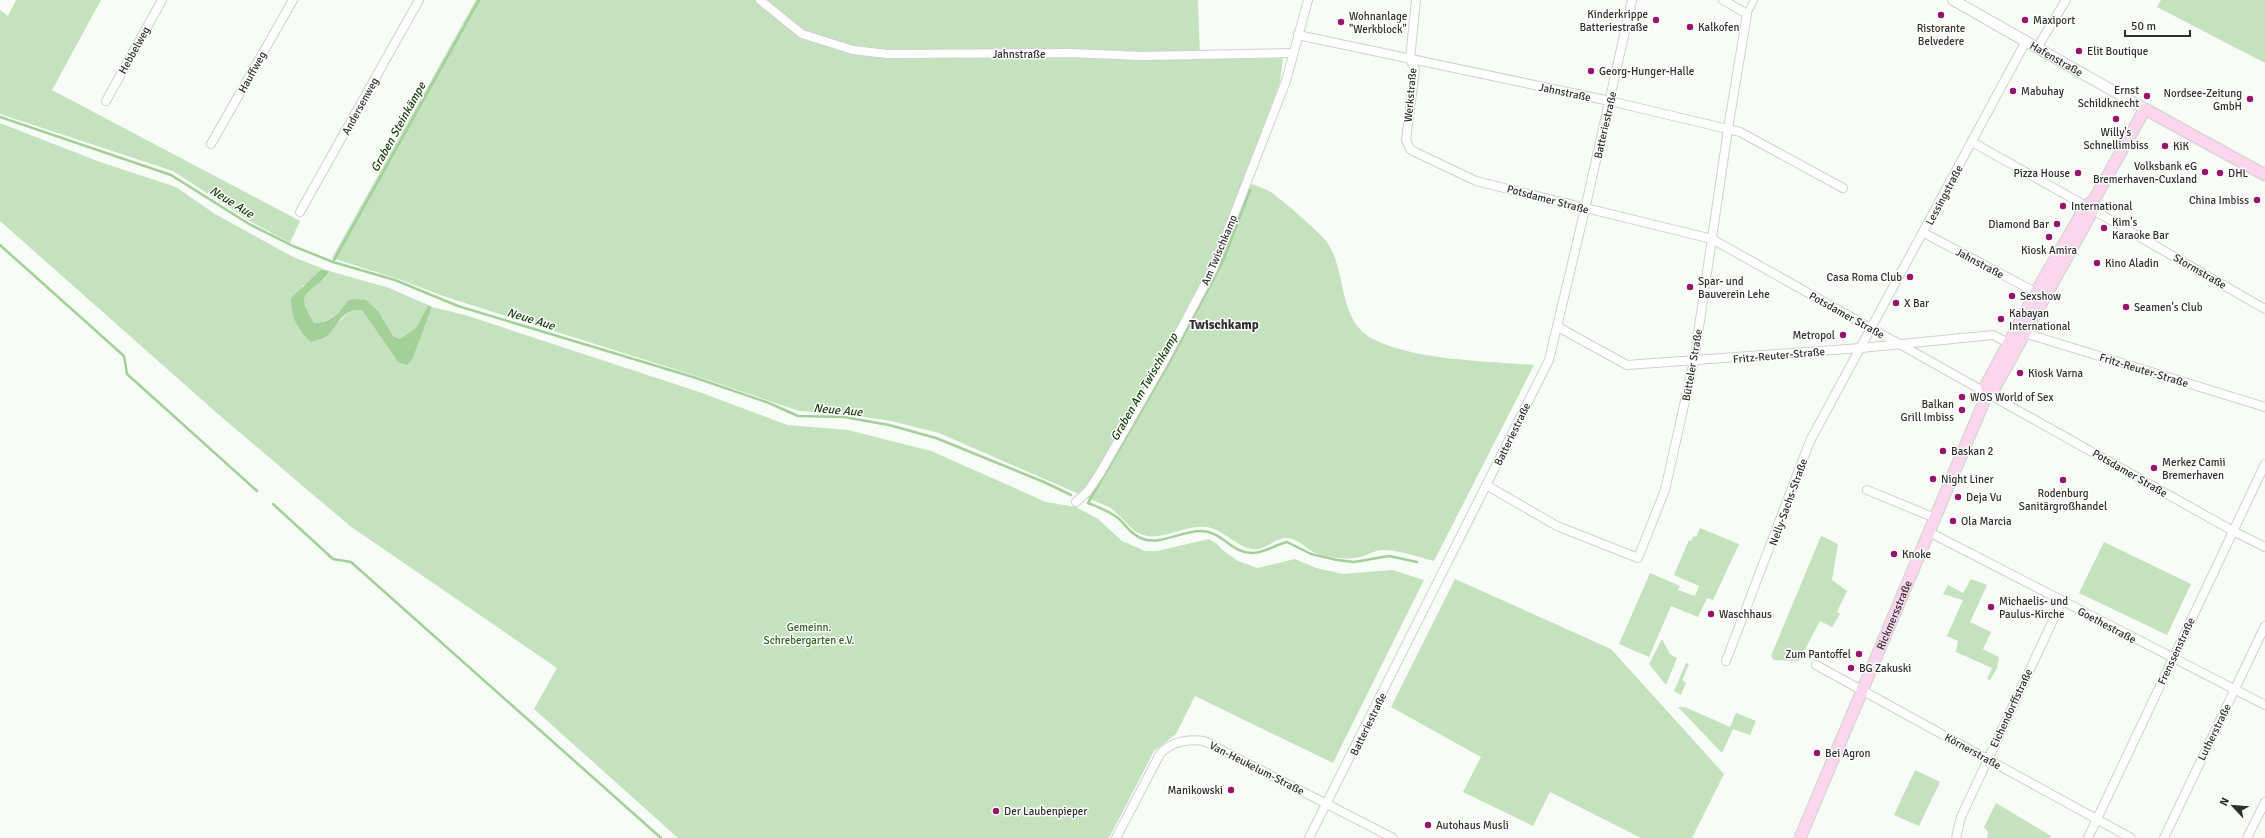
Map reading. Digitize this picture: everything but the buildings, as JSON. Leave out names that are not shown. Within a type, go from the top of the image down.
[{"type":"main road","name":"Hafenstraße","points":[[2145,109],[2265,174]]},
{"type":"main road","name":"Rickmersstraße","points":[[1988,392],[1994,389],[2019,332],[2145,109]]},
{"type":"main road","name":"Rickmersstraße","points":[[1800,838],[1988,392],[1986,385],[2008,343],[2019,332]]},
{"type":"street","name":"Hebbelweg","points":[[106,101],[162,0]]},
{"type":"street","name":"Hauffweg","points":[[211,144],[293,0]]},
{"type":"street","name":"Andersenweg","points":[[300,212],[419,0]]},
{"type":"street","name":"Jahnstraße","points":[[760,0],[802,34],[853,50],[887,54],[1071,53],[1142,56],[1293,53]]},
{"type":"street","name":"Am Twischkamp","points":[[1076,502],[1088,491],[1100,473],[1213,269],[1286,80],[1308,0]]},
{"type":"street","name":"Werkstraße","points":[[1406,143],[1415,69],[1410,59],[1416,0]]},
{"type":"street","name":"Batteriestraße","points":[[1309,838],[1328,804],[1549,360],[1558,327],[1632,0]]},
{"type":"street","points":[[1723,0],[1747,14]]},
{"type":"street","name":"Bütteler Straße","points":[[1486,485],[1557,526],[1638,558],[1665,490],[1694,362],[1728,129],[1747,14],[1754,0]]},
{"type":"street","name":"Hafenstraße","points":[[1953,0],[2145,109]]},
{"type":"street","points":[[2037,48],[2066,0]]},
{"type":"street","name":"Jahnstraße","points":[[1298,35],[1610,101],[1740,132],[1843,188]]},
{"type":"street","name":"Lessingstraße","points":[[1861,348],[2026,41]]},
{"type":"street","name":"Stormstraße","points":[[1972,142],[2091,205],[2265,309]]},
{"type":"street","name":"Potsdamer Straße","points":[[1406,143],[1415,152],[1476,181],[1712,239],[1988,392],[2233,531],[2265,547]]},
{"type":"street","name":"Jahnstraße","points":[[1924,233],[2040,295]]},
{"type":"street","name":"Fritz-Reuter-Straße","points":[[1558,327],[1627,365],[1694,362],[1902,345],[1993,335],[2008,343]]},
{"type":"street","name":"Fritz-Reuter-Straße","points":[[2019,332],[2265,407]]},
{"type":"street","name":"Nelly-Sachs-Straße","points":[[1726,661],[1780,524],[1810,441],[1861,348]]},
{"type":"street","name":"Frenssenstraße","points":[[2088,838],[2265,464]]},
{"type":"street","points":[[1867,490],[1935,518]]},
{"type":"street","name":"Goethestraße","points":[[1929,532],[2172,659],[2265,705]]},
{"type":"street","name":"Eichendorffstraße","points":[[1956,838],[1961,817],[2062,601]]},
{"type":"street","name":"Lutherstraße","points":[[2164,838],[2265,626]]},
{"type":"street","name":"Körnerstraße","points":[[1816,665],[1863,689],[2131,838]]},
{"type":"street","name":"Van-Heukelum-Straße","points":[[1116,838],[1160,754],[1171,745],[1183,741],[1204,741],[1393,838]]},
{"type":"street","points":[[2247,838],[2265,802]]},
{"type":"green space","points":[[16,0],[101,0],[52,90],[300,221],[290,243],[250,221],[173,171],[0,114],[0,10],[8,16]]},
{"type":"green space","points":[[476,0],[1198,0],[1200,59],[1283,58],[1280,82],[1243,181],[1263,188],[1274,194],[1326,241],[1333,253],[1353,320],[1361,331],[1373,339],[1410,352],[1452,359],[1534,365],[1434,561],[1389,550],[1377,551],[1360,557],[1340,558],[1317,554],[1296,540],[1287,538],[1276,541],[1262,548],[1252,549],[1240,545],[1212,528],[1206,527],[1189,528],[1163,535],[1146,536],[1134,531],[1111,508],[939,433],[891,421],[845,414],[799,411],[693,375],[446,297],[398,279],[332,258]]},
{"type":"green space","points":[[2161,0],[2265,0],[2265,63],[2157,7]]},
{"type":"green space","name":"Gemeinn. Schrebergarten e.V.","points":[[0,123],[100,162],[176,187],[215,214],[293,257],[329,271],[389,288],[428,305],[416,328],[400,339],[393,336],[379,312],[366,300],[347,301],[341,310],[330,319],[314,323],[305,306],[304,298],[308,289],[326,277],[302,286],[300,331],[335,323],[347,313],[362,310],[398,362],[413,358],[432,307],[465,315],[702,393],[787,425],[848,430],[931,451],[1046,502],[1076,507],[1098,519],[1122,541],[1145,551],[1157,551],[1209,539],[1238,561],[1257,568],[1295,559],[1316,568],[1343,574],[1392,570],[1424,580],[1333,763],[1195,696],[1176,734],[1154,751],[1109,838],[678,838],[534,709],[557,668],[350,526],[218,414],[0,221]]},
{"type":"green space","points":[[1700,528],[1739,544],[1713,600],[1707,598],[1698,617],[1671,606],[1649,657],[1619,644],[1650,573],[1680,586],[1678,590],[1695,596],[1699,586],[1674,575],[1689,540],[1691,541],[1694,536],[1696,537]]},
{"type":"green space","points":[[1821,536],[1838,544],[1832,580],[1847,591],[1837,612],[1840,614],[1832,627],[1820,621],[1799,661],[1774,660],[1771,656]]},
{"type":"green space","points":[[2104,542],[2191,584],[2167,635],[2079,593]]},
{"type":"green space","points":[[1455,579],[1611,649],[1724,774],[1692,838],[1641,838],[1550,792],[1533,826],[1463,792],[1481,757],[1391,707]]},
{"type":"green space","points":[[1971,579],[1987,585],[1970,622],[1991,632],[1983,649],[1999,657],[1997,668],[1990,680],[1987,679],[1992,668],[1956,652],[1958,641],[1947,636],[1963,600],[1943,594],[1948,585],[1963,593]]},
{"type":"green space","points":[[1662,639],[1670,654],[1677,658],[1666,685],[1649,664]]},
{"type":"green space","points":[[1686,663],[1689,664],[1682,680],[1686,683],[1681,695],[1674,691]]},
{"type":"green space","points":[[1678,707],[1685,707],[1730,727],[1736,713],[1756,721],[1750,735],[1733,729],[1722,753]]},
{"type":"green space","points":[[1915,770],[1940,782],[1919,826],[1894,815]]},
{"type":"green space","points":[[1996,803],[2051,836],[2050,838],[1987,838],[1988,832],[1984,827]]},
{"type":"shaded area","points":[[321,270],[329,271],[327,275],[310,290],[304,298],[305,306],[314,323],[320,323],[334,317],[347,301],[354,299],[366,300],[379,312],[393,336],[400,339],[416,328],[428,305],[432,307],[413,358],[407,365],[398,362],[362,310],[355,310],[345,314],[324,338],[311,342],[306,337],[298,327],[292,312],[291,298]]},
{"type":"waterway","name":"Graben Steinkämpe","points":[[333,262],[479,0]]},
{"type":"waterway","name":"Neue Aue","points":[[0,117],[171,175],[249,224],[293,246],[333,262],[395,280],[458,306],[693,377],[769,403],[798,416],[844,417],[889,425],[936,438],[1044,482],[1071,495]]},
{"type":"waterway","name":"Neue Aue","points":[[1250,190],[1223,261],[1169,363],[1088,503],[1111,513],[1135,535],[1143,539],[1157,540],[1200,531],[1214,534],[1232,546],[1245,552],[1261,552],[1287,542],[1311,554],[1337,560],[1354,562],[1389,556],[1417,562]]},
{"type":"waterway","points":[[0,245],[124,356],[127,374],[257,491]]},
{"type":"waterway","points":[[273,504],[333,559],[351,562],[661,838]]},
{"type":"place","name":"Ristorante Belvedere","points":[[1941,15]]},
{"type":"place","name":"Kinderkrippe Batteriestraße","points":[[1656,20]]},
{"type":"place","name":"Maxiport","points":[[2025,20]]},
{"type":"place","name":"Wohnanlage \"Werkblock\"","points":[[1341,22]]},
{"type":"place","name":"Kalkofen","points":[[1690,27]]},
{"type":"place","name":"Elit Boutique","points":[[2079,51]]},
{"type":"place","name":"Georg-Hunger-Halle","points":[[1591,71]]},
{"type":"place","name":"Mabuhay","points":[[2013,91]]},
{"type":"place","name":"Ernst Schildknecht","points":[[2147,96]]},
{"type":"place","name":"Nordsee-Zeitung GmbH","points":[[2250,99]]},
{"type":"place","name":"Willy's Schnellimbiss","points":[[2116,119]]},
{"type":"place","name":"KiK","points":[[2165,146]]},
{"type":"place","name":"Volksbank eG Bremerhaven-Cuxland","points":[[2205,172]]},
{"type":"place","name":"Pizza House","points":[[2078,173]]},
{"type":"place","name":"DHL","points":[[2220,173]]},
{"type":"place","name":"China Imbiss","points":[[2257,200]]},
{"type":"place","name":"International","points":[[2063,206]]},
{"type":"place","name":"Diamond Bar","points":[[2057,224]]},
{"type":"place","name":"Kim's Karaoke Bar","points":[[2104,228]]},
{"type":"place","name":"Kiosk Amira","points":[[2049,237]]},
{"type":"place","name":"Kino Aladin","points":[[2097,263]]},
{"type":"place","name":"Casa Roma Club","points":[[1910,277]]},
{"type":"place","name":"Spar- und Bauverein Lehe","points":[[1690,287]]},
{"type":"place","name":"Sexshow","points":[[2012,296]]},
{"type":"place","name":"X Bar","points":[[1896,303]]},
{"type":"place","name":"Seamen's Club","points":[[2126,307]]},
{"type":"place","name":"Kabayan International","points":[[2001,319]]},
{"type":"place","name":"Metropol","points":[[1843,335]]},
{"type":"place","name":"Kiosk Varna","points":[[2020,373]]},
{"type":"place","name":"WOS World of Sex","points":[[1962,397]]},
{"type":"place","name":"Balkan Grill Imbiss","points":[[1962,410]]},
{"type":"place","name":"Baskan 2","points":[[1943,451]]},
{"type":"place","name":"Merkez Camii Bremerhaven","points":[[2154,468]]},
{"type":"place","name":"Night Liner","points":[[1933,479]]},
{"type":"place","name":"Rodenburg Sanitärgroßhandel","points":[[2063,480]]},
{"type":"place","name":"Deja Vu","points":[[1958,497]]},
{"type":"place","name":"Ola Marcia","points":[[1953,521]]},
{"type":"place","name":"Knoke","points":[[1894,554]]},
{"type":"place","name":"Michaelis- und Paulus-Kirche","points":[[1991,607]]},
{"type":"place","name":"Waschhaus","points":[[1711,614]]},
{"type":"place","name":"Zum Pantoffel","points":[[1859,654]]},
{"type":"place","name":"BG Zakuski","points":[[1851,668]]},
{"type":"place","name":"Bei Agron","points":[[1817,753]]},
{"type":"place","name":"Manikowski","points":[[1231,790]]},
{"type":"place","name":"Der Laubenpieper","points":[[996,811]]},
{"type":"place","name":"Autohaus Musli","points":[[1428,825]]},
{"type":"district","name":"Twischkamp","points":[[1224,324]]},
{"type":"water label","name":"Graben Am Twischkamp","points":[[1144,387]]}]
